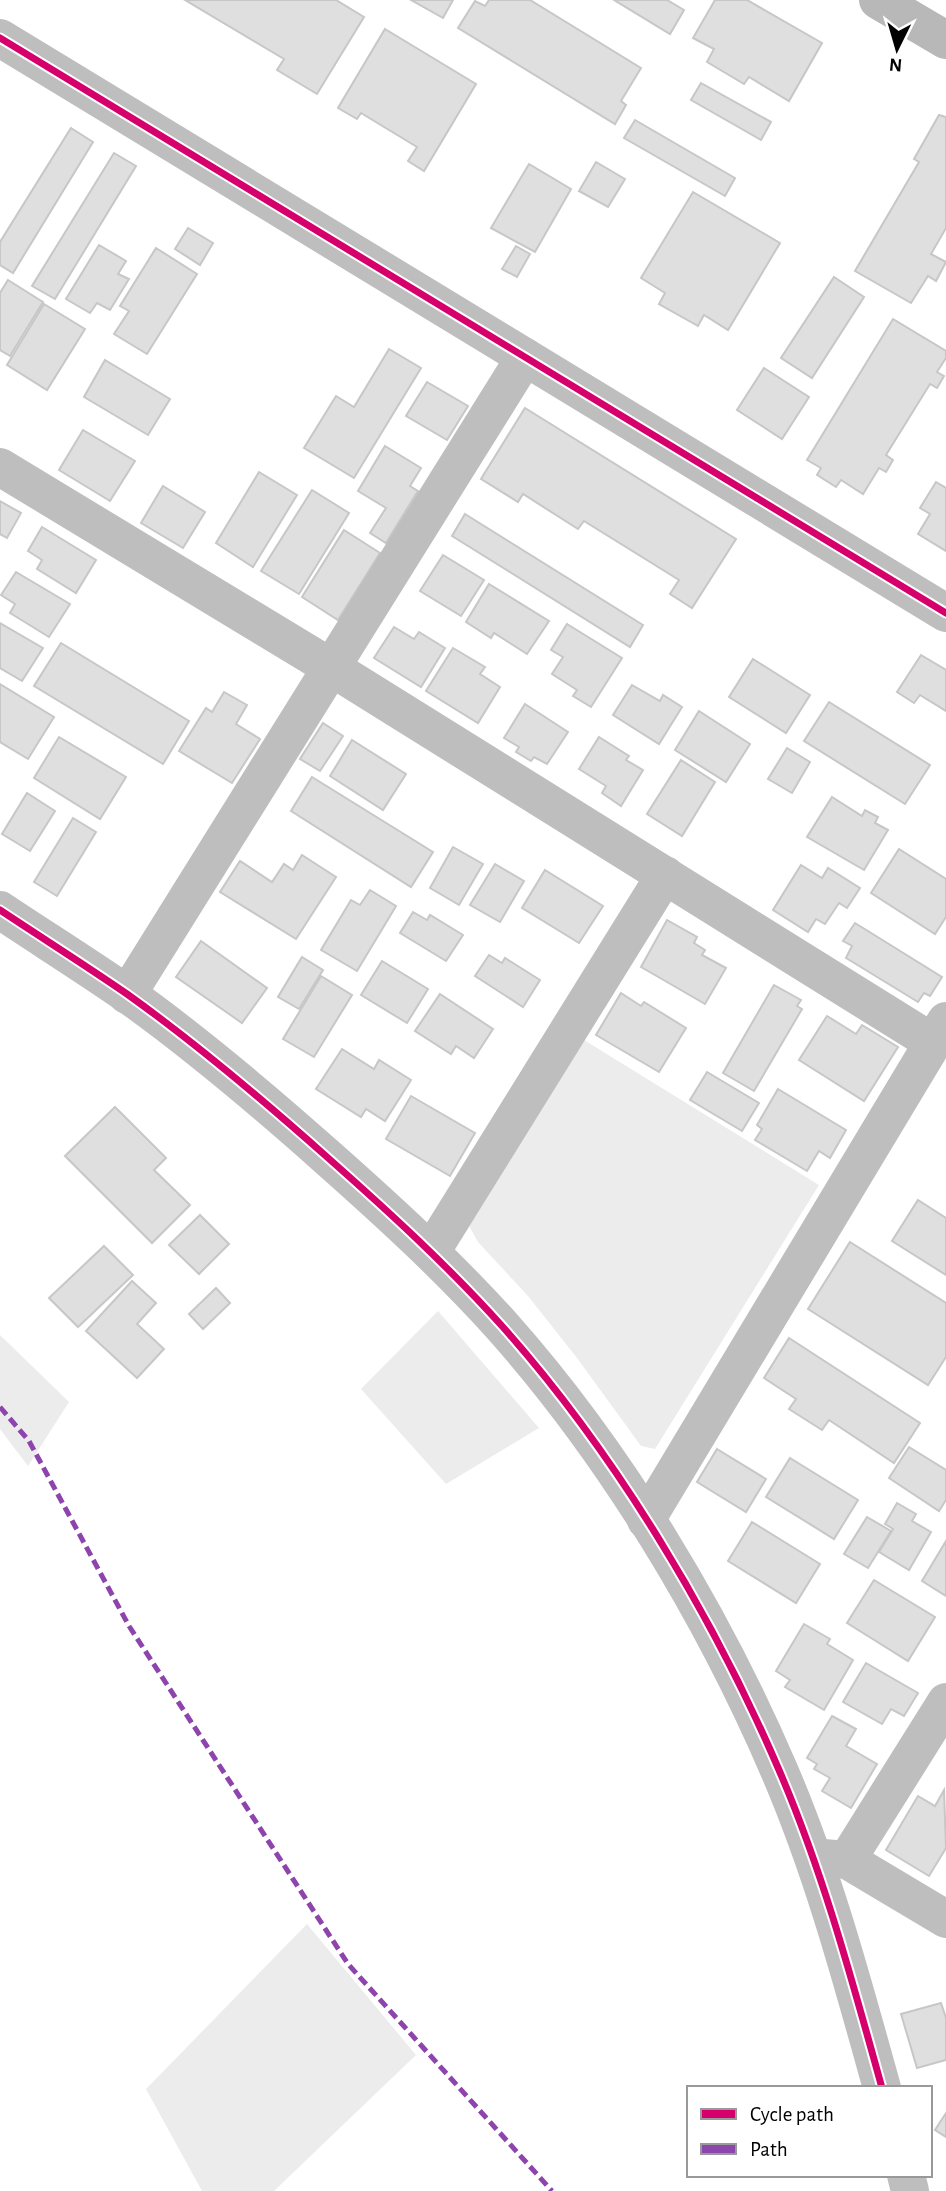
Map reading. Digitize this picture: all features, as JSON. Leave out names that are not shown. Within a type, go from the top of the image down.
[{"type":"main road","points":[[878,0],[946,40]]},
{"type":"street","points":[[0,38],[946,612]]},
{"type":"street","points":[[127,995],[525,357]]},
{"type":"street","points":[[0,467],[332,668],[665,875],[939,1032],[646,1520]]},
{"type":"street","points":[[431,1252],[665,875]]},
{"type":"street","points":[[0,910],[127,995],[252,1090],[431,1252],[503,1327],[578,1420],[646,1520],[695,1601],[740,1685],[779,1770],[831,1859],[845,1951],[881,2086]]},
{"type":"street","points":[[831,1859],[946,1702]]},
{"type":"street","points":[[831,1859],[946,1919]]},
{"type":"shaded area","points":[[584,1040],[819,1185],[655,1449],[641,1446],[577,1358],[528,1296],[478,1242],[469,1226]]},
{"type":"shaded area","points":[[438,1311],[539,1428],[446,1484],[361,1389]]},
{"type":"shaded area","points":[[0,1335],[69,1402],[28,1466],[0,1429]]},
{"type":"shaded area","points":[[307,1924],[416,2055],[274,2191],[202,2191],[146,2089]]},
{"type":"building","points":[[185,0],[336,0],[364,17],[317,94],[277,70],[284,59]]},
{"type":"building","points":[[411,0],[453,0],[443,18]]},
{"type":"building","points":[[489,0],[530,0],[641,68],[621,101],[626,105],[615,124],[458,28],[475,1],[485,6]]},
{"type":"building","points":[[614,0],[667,0],[684,10],[670,34]]},
{"type":"building","points":[[715,0],[747,0],[822,43],[789,101],[749,77],[744,84],[707,62],[714,49],[693,38]]},
{"type":"building","points":[[385,29],[476,84],[424,171],[408,161],[417,147],[361,113],[357,119],[338,108]]},
{"type":"building","points":[[701,83],[771,122],[761,140],[691,100]]},
{"type":"building","points":[[939,115],[946,117],[946,228],[931,254],[946,262],[936,281],[928,276],[911,303],[855,271],[919,162],[914,159]]},
{"type":"building","points":[[635,120],[735,178],[725,196],[624,138]]},
{"type":"building","points":[[71,128],[93,142],[13,273],[0,265],[0,242]]},
{"type":"building","points":[[114,153],[136,166],[55,299],[32,286]]},
{"type":"building","points":[[596,162],[625,179],[608,207],[579,191]]},
{"type":"building","points":[[529,164],[571,189],[535,252],[491,228]]},
{"type":"building","points":[[693,192],[780,243],[728,330],[704,315],[698,326],[659,304],[665,293],[641,278]]},
{"type":"building","points":[[188,228],[213,243],[200,265],[175,249]]},
{"type":"building","points":[[99,245],[126,261],[118,274],[129,279],[110,310],[97,303],[90,313],[66,299]]},
{"type":"building","points":[[516,246],[530,254],[517,277],[502,269]]},
{"type":"building","points":[[156,248],[197,274],[147,354],[114,334],[129,311],[120,306]]},
{"type":"building","points":[[834,277],[864,297],[812,378],[781,358]]},
{"type":"building","points":[[8,280],[43,302],[10,356],[0,350],[0,293]]},
{"type":"building","points":[[44,304],[85,329],[47,390],[7,365]]},
{"type":"building","points":[[893,319],[946,351],[946,358],[937,372],[944,376],[937,388],[930,384],[886,455],[893,460],[886,472],[879,468],[863,494],[841,480],[836,487],[817,475],[821,468],[807,460]]},
{"type":"building","points":[[389,349],[421,368],[354,478],[304,448],[336,396],[354,407]]},
{"type":"building","points":[[105,360],[170,399],[148,435],[84,397]]},
{"type":"building","points":[[764,368],[809,397],[782,439],[737,410]]},
{"type":"building","points":[[427,382],[468,406],[447,440],[406,416]]},
{"type":"building","points":[[525,408],[736,539],[692,608],[670,594],[679,580],[584,521],[578,529],[523,494],[518,502],[481,479]]},
{"type":"building","points":[[83,430],[135,461],[110,501],[59,470]]},
{"type":"building","points":[[385,446],[421,468],[410,486],[418,491],[386,543],[370,533],[386,508],[358,491]]},
{"type":"building","points":[[259,472],[297,495],[253,567],[216,543]]},
{"type":"building","points":[[936,482],[946,488],[946,551],[918,534],[930,514],[920,508]]},
{"type":"building","points":[[163,486],[205,512],[183,548],[141,523]]},
{"type":"building","points":[[312,490],[349,513],[299,594],[261,571]]},
{"type":"building","points":[[0,501],[21,513],[7,538],[0,534]]},
{"type":"building","points":[[465,514],[643,625],[630,647],[452,536]]},
{"type":"building","points":[[42,527],[96,560],[76,593],[37,569],[42,560],[28,551]]},
{"type":"building","points":[[344,530],[380,553],[338,620],[302,597]]},
{"type":"building","points":[[443,555],[484,580],[461,616],[420,591]]},
{"type":"building","points":[[16,572],[70,604],[49,637],[10,613],[15,604],[1,595]]},
{"type":"building","points":[[489,584],[549,621],[527,654],[494,633],[491,638],[466,622]]},
{"type":"building","points":[[0,623],[43,648],[22,681],[0,668]]},
{"type":"building","points":[[567,624],[622,658],[591,707],[573,696],[577,690],[552,674],[563,657],[551,650]]},
{"type":"building","points":[[394,627],[414,639],[419,632],[445,648],[421,687],[374,658]]},
{"type":"building","points":[[61,643],[189,721],[163,764],[34,686]]},
{"type":"building","points":[[453,648],[485,667],[480,674],[500,687],[478,723],[426,691]]},
{"type":"building","points":[[921,655],[946,670],[946,711],[920,695],[914,703],[897,692]]},
{"type":"building","points":[[753,659],[810,695],[786,733],[729,697]]},
{"type":"building","points":[[0,684],[54,717],[28,759],[0,742]]},
{"type":"building","points":[[632,685],[660,701],[663,695],[682,707],[659,744],[613,715]]},
{"type":"building","points":[[224,692],[247,705],[236,724],[260,739],[232,783],[179,751],[206,708],[212,712]]},
{"type":"building","points":[[829,702],[930,765],[905,804],[804,741]]},
{"type":"building","points":[[525,704],[568,732],[547,764],[534,757],[531,761],[516,752],[519,747],[504,738]]},
{"type":"building","points":[[699,711],[750,744],[726,782],[675,750]]},
{"type":"building","points":[[323,723],[343,736],[320,771],[300,759]]},
{"type":"building","points":[[59,737],[126,777],[100,819],[34,778]]},
{"type":"building","points":[[599,737],[629,756],[626,760],[643,770],[621,806],[602,793],[606,786],[579,769]]},
{"type":"building","points":[[352,740],[406,774],[383,810],[330,776]]},
{"type":"building","points":[[787,748],[810,762],[792,793],[768,779]]},
{"type":"building","points":[[681,760],[715,782],[682,836],[647,814]]},
{"type":"building","points":[[312,777],[433,852],[411,887],[291,811]]},
{"type":"building","points":[[27,793],[55,811],[30,851],[2,834]]},
{"type":"building","points":[[832,797],[862,816],[865,810],[878,817],[875,823],[888,830],[864,870],[807,837]]},
{"type":"building","points":[[73,818],[96,832],[57,896],[34,882]]},
{"type":"building","points":[[453,847],[483,864],[459,905],[430,888]]},
{"type":"building","points":[[899,849],[946,879],[946,917],[935,934],[871,893]]},
{"type":"building","points":[[302,855],[336,877],[296,939],[220,892],[240,861],[272,882],[284,864],[293,870]]},
{"type":"building","points":[[495,864],[524,881],[500,922],[470,905]]},
{"type":"building","points":[[801,865],[822,878],[828,868],[860,888],[847,908],[839,903],[825,924],[816,919],[808,932],[773,910]]},
{"type":"building","points":[[545,870],[603,906],[579,943],[522,908]]},
{"type":"building","points":[[370,890],[396,906],[357,971],[321,950],[351,900],[360,905]]},
{"type":"building","points":[[413,912],[427,920],[430,915],[463,935],[446,961],[400,933]]},
{"type":"building","points":[[667,920],[697,937],[694,943],[705,950],[702,955],[726,968],[705,1004],[641,967]]},
{"type":"building","points":[[855,923],[942,977],[930,996],[924,993],[918,1002],[846,958],[852,946],[843,941]]},
{"type":"building","points":[[201,941],[267,988],[242,1023],[176,977]]},
{"type":"building","points":[[489,955],[502,963],[505,958],[540,980],[523,1007],[475,976]]},
{"type":"building","points":[[302,957],[323,970],[299,1009],[278,997]]},
{"type":"building","points":[[382,961],[428,989],[407,1023],[361,995]]},
{"type":"building","points":[[321,976],[352,995],[314,1057],[283,1039]]},
{"type":"building","points":[[774,985],[801,1000],[797,1006],[802,1009],[754,1091],[723,1073]]},
{"type":"building","points":[[621,993],[641,1006],[644,1002],[686,1028],[659,1072],[596,1035]]},
{"type":"building","points":[[440,994],[493,1029],[474,1058],[456,1046],[451,1054],[415,1031]]},
{"type":"building","points":[[827,1016],[856,1034],[862,1025],[898,1047],[864,1101],[799,1060]]},
{"type":"building","points":[[342,1049],[374,1069],[379,1060],[411,1080],[385,1121],[366,1109],[361,1117],[316,1089]]},
{"type":"building","points":[[707,1072],[759,1103],[742,1131],[690,1100]]},
{"type":"building","points":[[778,1089],[846,1130],[830,1158],[819,1151],[807,1171],[755,1140],[762,1129],[757,1125]]},
{"type":"building","points":[[411,1096],[475,1133],[450,1176],[386,1139]]},
{"type":"building","points":[[115,1107],[166,1158],[154,1170],[190,1205],[152,1243],[65,1156]]},
{"type":"building","points":[[918,1200],[946,1218],[946,1275],[892,1241]]},
{"type":"building","points":[[200,1215],[229,1244],[199,1274],[169,1245]]},
{"type":"building","points":[[850,1242],[946,1303],[946,1357],[928,1385],[808,1309]]},
{"type":"building","points":[[104,1246],[133,1275],[78,1327],[49,1298]]},
{"type":"building","points":[[132,1281],[156,1303],[137,1324],[164,1349],[137,1378],[86,1331]]},
{"type":"building","points":[[216,1288],[230,1303],[203,1329],[189,1314]]},
{"type":"building","points":[[789,1338],[920,1423],[894,1463],[829,1420],[822,1430],[789,1409],[796,1399],[764,1378]]},
{"type":"building","points":[[909,1447],[946,1470],[946,1500],[939,1511],[889,1478]]},
{"type":"building","points":[[717,1449],[766,1479],[746,1512],[697,1482]]},
{"type":"building","points":[[790,1458],[858,1500],[834,1539],[766,1497]]},
{"type":"building","points":[[897,1503],[916,1514],[912,1521],[931,1532],[909,1570],[879,1552],[893,1529],[885,1524]]},
{"type":"building","points":[[867,1517],[891,1531],[868,1568],[844,1554]]},
{"type":"building","points":[[752,1522],[820,1564],[796,1603],[728,1561]]},
{"type":"building","points":[[946,1541],[946,1596],[922,1581]]},
{"type":"building","points":[[874,1580],[935,1617],[908,1661],[847,1623]]},
{"type":"building","points":[[804,1624],[830,1639],[827,1644],[853,1660],[824,1710],[785,1687],[790,1680],[776,1671]]},
{"type":"building","points":[[866,1663],[918,1693],[904,1716],[891,1709],[882,1724],[843,1702]]},
{"type":"building","points":[[832,1716],[856,1729],[846,1746],[877,1764],[851,1808],[822,1791],[830,1778],[814,1769],[817,1764],[807,1758]]},
{"type":"building","points":[[944,1790],[946,1848],[929,1876],[886,1850],[918,1796],[935,1806]]},
{"type":"building","points":[[941,2003],[946,2018],[946,2060],[917,2068],[901,2014]]},
{"type":"building","points":[[946,2113],[946,2137],[935,2130]]},
{"type":"marked path","points":[[0,1407],[29,1441],[129,1626],[348,1964],[552,2191]]},
{"type":"cycle path","points":[[0,38],[946,613]]},
{"type":"cycle path","points":[[0,910],[153,1013],[229,1073],[327,1157],[417,1239],[502,1326],[584,1427],[622,1481],[692,1594],[779,1770],[823,1887],[881,2086]]}]
